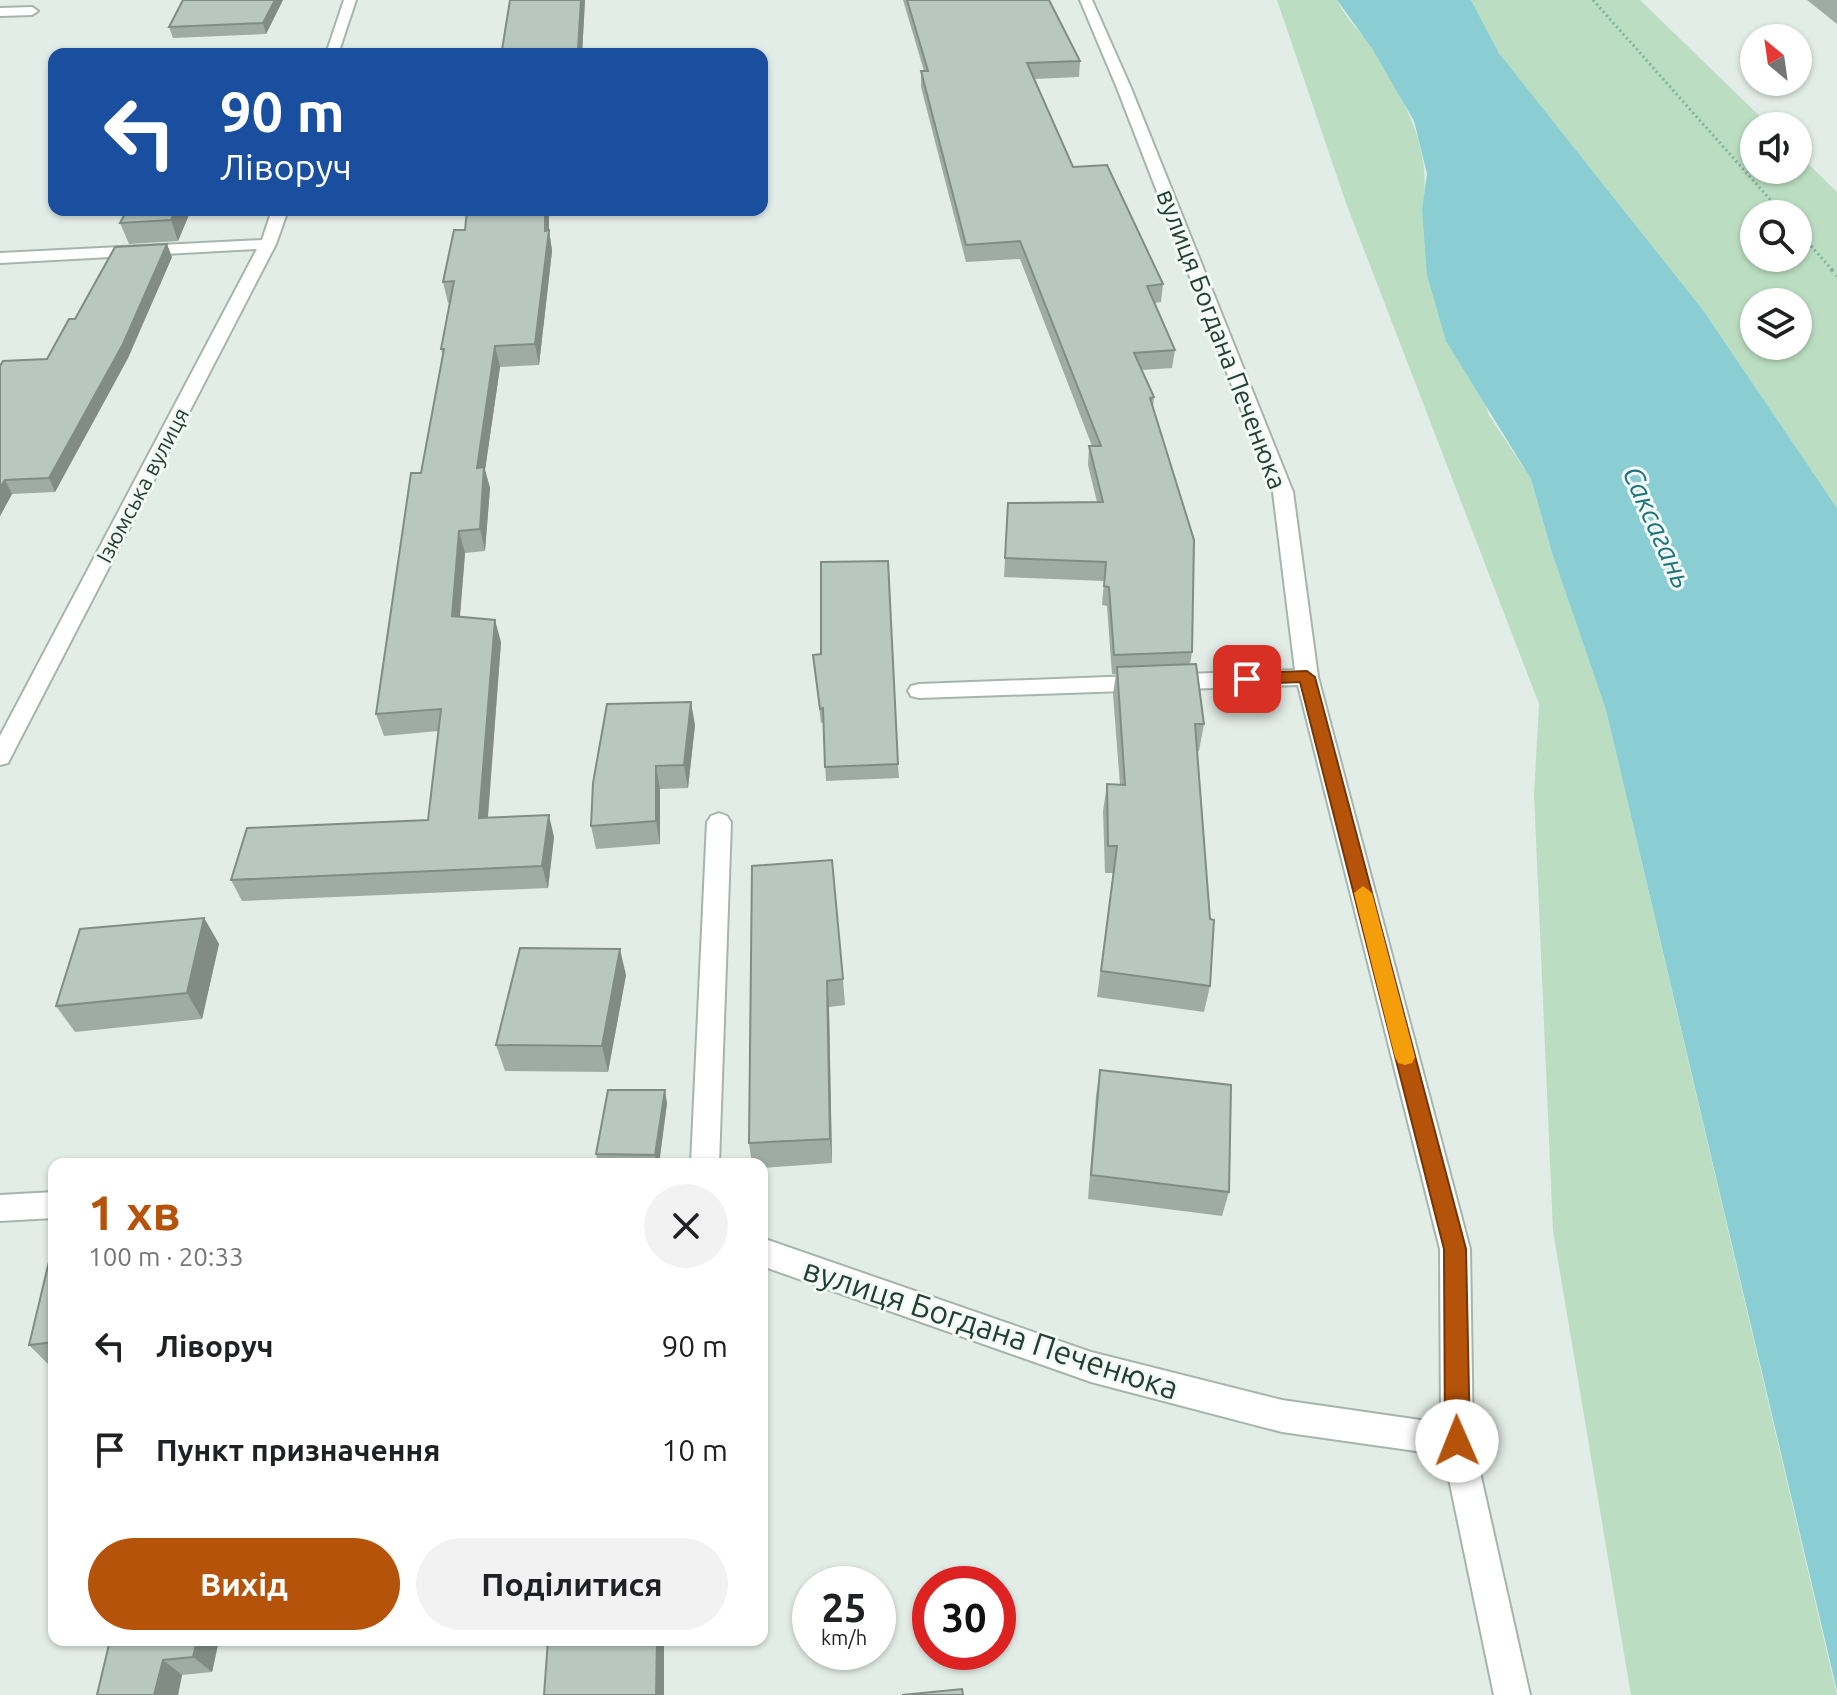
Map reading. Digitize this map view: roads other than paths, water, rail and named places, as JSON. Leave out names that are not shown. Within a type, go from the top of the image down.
[{"type":"street","points":[[334,48],[350,0]]},
{"type":"street","name":"вулиця Богдана Печенюка","points":[[1086,0],[1130,102],[1283,492],[1307,677],[1455,1249],[1457,1441],[1512,1695]]},
{"type":"street","points":[[0,12],[32,11]]},
{"type":"street","name":"Ізюмська вулиця","points":[[0,757],[268,244],[278,216]]},
{"type":"street","points":[[0,258],[268,244]]},
{"type":"street","points":[[919,691],[1307,677]]},
{"type":"street","points":[[705,1158],[719,822]]},
{"type":"street","points":[[0,1208],[48,1205]]},
{"type":"street","name":"вулиця Богдана Печенюка","points":[[768,1254],[1091,1367],[1282,1416],[1457,1441]]},
{"type":"water","name":"Саксагань","points":[[1337,0],[1471,0],[1499,53],[1703,310],[1837,508],[1837,1691],[1606,710],[1552,553],[1531,479],[1446,341],[1427,275],[1422,209],[1427,174],[1414,121],[1373,50]]}]
